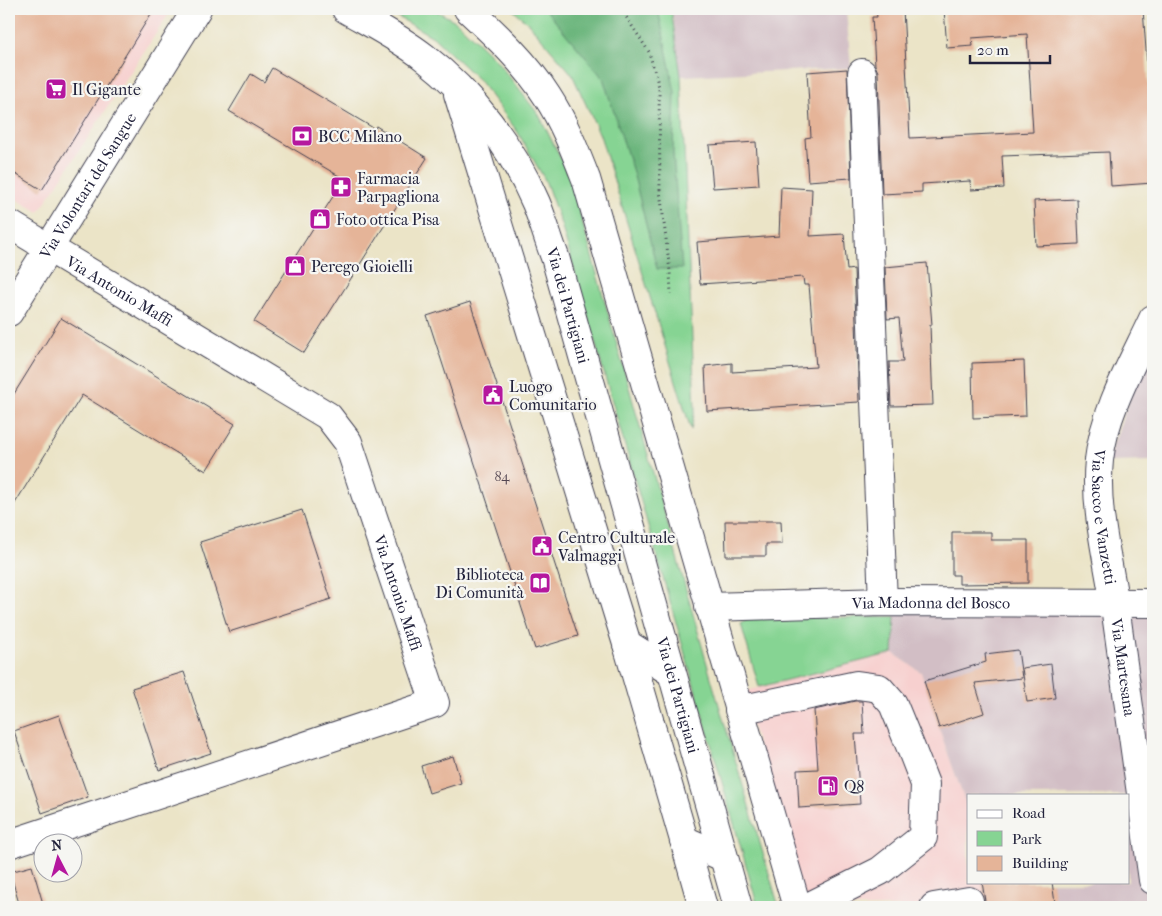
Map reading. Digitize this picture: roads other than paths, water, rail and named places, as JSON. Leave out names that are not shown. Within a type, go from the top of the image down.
[{"type":"street","name":"Via Volontari del Sangue","points":[[9,312],[197,9]]},
{"type":"street","name":"Via dei Partigiani","points":[[346,9],[423,56],[455,83],[489,123],[514,161],[535,202],[557,266],[670,672],[738,907]]},
{"type":"street","points":[[468,9],[507,46],[547,95],[570,137],[586,179],[796,907]]},
{"type":"street","points":[[862,73],[884,602]]},
{"type":"street","points":[[455,83],[627,644],[703,907]]},
{"type":"street","name":"Via Antonio Maffi","points":[[9,224],[328,416],[348,442],[434,703],[9,844]]},
{"type":"street","name":"Via Sacco e Vanzetti","points":[[1114,604],[1100,516],[1099,458],[1114,405],[1153,319]]},
{"type":"street","name":"Via Madonna del Bosco","points":[[709,608],[884,602],[1153,603]]},
{"type":"street","name":"Via Martesana","points":[[1114,604],[1153,880]]},
{"type":"street","points":[[627,644],[670,672]]},
{"type":"street","points":[[739,710],[857,685],[879,688],[893,704],[925,784],[923,837],[880,871],[808,907]]},
{"type":"street","points":[[684,840],[723,857]]},
{"type":"street","points":[[934,907],[969,901],[970,907]]},
{"type":"place","name":"Il Gigante","points":[[56,89]]},
{"type":"place","name":"BCC Milano","points":[[302,136]]},
{"type":"place","name":"Farmacia Parpagliona","points":[[341,187]]},
{"type":"place","name":"Foto ottica Pisa","points":[[320,219]]},
{"type":"place","name":"Perego Gioielli","points":[[295,266]]},
{"type":"place","name":"Luogo Comunitario","points":[[493,395]]},
{"type":"place","name":"Centro Culturale Valmaggi","points":[[542,546]]},
{"type":"place","name":"Biblioteca Di Comunità","points":[[540,583]]},
{"type":"place","name":"Q8","points":[[828,786]]}]
